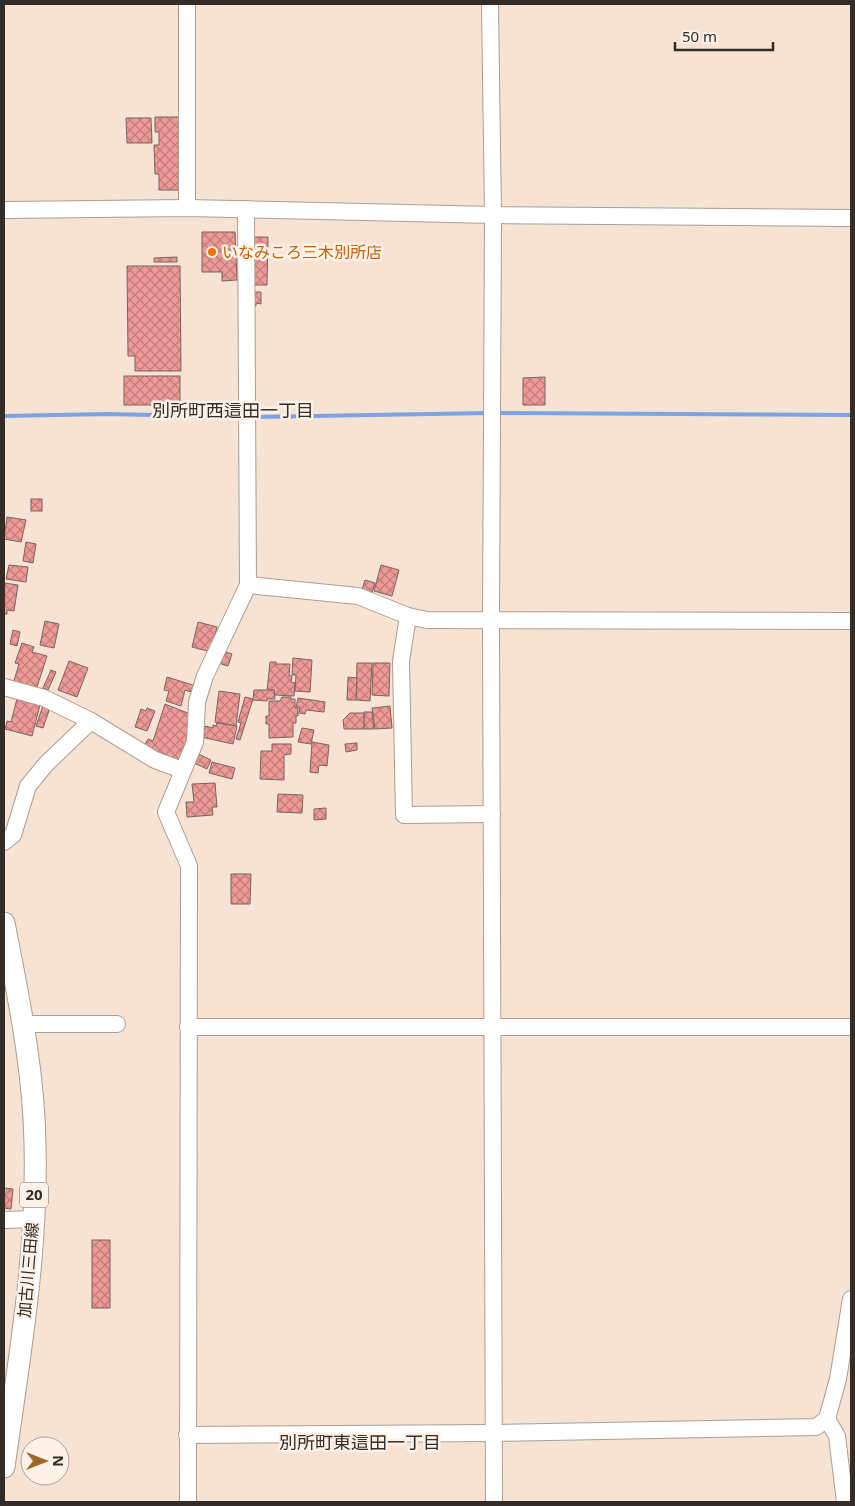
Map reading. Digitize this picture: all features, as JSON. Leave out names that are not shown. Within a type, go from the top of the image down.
[{"type":"main road","name":"加古川三田線","points":[[4,923],[31,1084],[36,1143],[31,1267],[6,1435],[4,1467]]},
{"type":"street","points":[[186,4],[186,208]]},
{"type":"street","points":[[490,4],[493,215],[494,1502]]},
{"type":"street","points":[[4,210],[186,208],[493,215],[851,218]]},
{"type":"street","points":[[188,1502],[189,866],[166,812],[195,742],[197,702],[205,676],[248,585],[246,209]]},
{"type":"street","points":[[248,585],[358,596],[408,616],[426,620],[851,621]]},
{"type":"street","points":[[408,616],[401,661],[404,815],[492,814]]},
{"type":"street","points":[[4,687],[44,698],[91,721],[155,760],[182,770]]},
{"type":"street","points":[[4,842],[14,834],[28,786],[46,764],[91,721]]},
{"type":"street","points":[[22,1024],[117,1024]]},
{"type":"street","points":[[188,1027],[851,1027]]},
{"type":"street","points":[[4,1220],[34,1219]]},
{"type":"street","points":[[187,1435],[494,1433],[816,1427],[827,1420],[838,1379],[851,1299]]},
{"type":"street","points":[[827,1420],[836,1436],[845,1502]]},
{"type":"building","points":[[155,117],[180,117],[181,190],[159,190],[159,174],[155,174],[154,145],[159,145],[159,132],[155,132]]},
{"type":"building","points":[[126,118],[151,118],[152,143],[127,143]]},
{"type":"building","points":[[202,232],[235,232],[237,280],[222,281],[222,272],[202,272]]},
{"type":"building","points":[[254,237],[268,237],[267,285],[254,285]]},
{"type":"building","points":[[177,257],[177,262],[154,262],[154,258]]},
{"type":"building","points":[[127,266],[180,266],[181,371],[135,371],[135,356],[128,356]]},
{"type":"building","points":[[252,292],[261,292],[261,304],[256,303],[256,306],[252,306]]},
{"type":"building","points":[[124,376],[180,376],[180,405],[124,405]]},
{"type":"building","points":[[545,377],[545,405],[523,405],[523,378]]},
{"type":"building","points":[[31,499],[42,499],[42,511],[31,511]]},
{"type":"building","points":[[7,517],[26,520],[21,542],[4,539]]},
{"type":"building","points":[[26,542],[36,544],[33,563],[23,561]]},
{"type":"building","points":[[9,565],[28,567],[26,582],[6,579]]},
{"type":"building","points":[[381,565],[399,570],[392,596],[374,591]]},
{"type":"building","points":[[365,580],[375,583],[372,593],[362,590]]},
{"type":"building","points":[[4,583],[18,585],[14,611],[7,610],[7,614],[4,614]]},
{"type":"building","points":[[45,621],[59,624],[54,648],[40,645]]},
{"type":"building","points":[[198,622],[217,627],[211,652],[192,647]]},
{"type":"building","points":[[13,630],[20,632],[17,646],[10,644]]},
{"type":"building","points":[[22,643],[34,647],[32,652],[47,656],[36,690],[13,684],[19,664],[15,663]]},
{"type":"building","points":[[222,651],[232,654],[228,666],[218,663]]},
{"type":"building","points":[[293,658],[312,660],[310,692],[295,691],[296,675],[292,675]]},
{"type":"building","points":[[69,661],[88,668],[77,697],[58,690]]},
{"type":"building","points":[[270,662],[290,664],[289,676],[292,676],[291,682],[295,683],[294,696],[275,695],[274,690],[267,691]]},
{"type":"building","points":[[357,663],[372,663],[370,701],[356,700]]},
{"type":"building","points":[[373,663],[390,663],[389,696],[372,695]]},
{"type":"building","points":[[51,670],[56,672],[48,690],[43,688]]},
{"type":"building","points":[[167,677],[196,686],[194,693],[185,690],[181,706],[166,701],[169,691],[164,690]]},
{"type":"building","points":[[348,677],[357,678],[356,700],[347,700]]},
{"type":"building","points":[[254,690],[274,690],[275,699],[267,699],[267,701],[253,700]]},
{"type":"building","points":[[219,691],[240,694],[236,726],[215,722]]},
{"type":"building","points":[[18,695],[41,701],[32,736],[5,729],[7,721],[11,722]]},
{"type":"building","points":[[245,697],[253,699],[240,740],[236,739],[241,723],[238,722]]},
{"type":"building","points":[[282,697],[295,699],[295,708],[298,708],[296,723],[293,723],[293,737],[269,738],[269,724],[266,724],[266,716],[269,716],[269,701],[280,701]]},
{"type":"building","points":[[298,698],[325,702],[324,712],[306,710],[305,714],[299,713],[300,707],[296,707]]},
{"type":"building","points":[[44,703],[51,705],[43,728],[36,726]]},
{"type":"building","points":[[165,704],[190,714],[189,733],[181,761],[164,757],[144,746],[148,739],[153,741]]},
{"type":"building","points":[[390,706],[392,728],[375,729],[372,708]]},
{"type":"building","points":[[147,708],[155,711],[147,731],[135,727],[141,709],[146,711]]},
{"type":"building","points":[[364,712],[372,712],[374,729],[364,729]]},
{"type":"building","points":[[350,713],[364,713],[364,729],[344,729],[343,720]]},
{"type":"building","points":[[217,723],[237,726],[233,744],[201,737],[205,726],[213,728],[213,725],[216,726]]},
{"type":"building","points":[[302,728],[314,730],[311,744],[298,742]]},
{"type":"building","points":[[312,742],[329,745],[327,766],[319,765],[318,773],[310,772]]},
{"type":"building","points":[[357,743],[357,750],[346,752],[345,744]]},
{"type":"building","points":[[272,744],[291,744],[291,754],[284,755],[284,780],[260,779],[261,751],[272,751]]},
{"type":"building","points":[[196,753],[211,760],[207,769],[192,762]]},
{"type":"building","points":[[212,762],[235,768],[232,779],[209,773]]},
{"type":"building","points":[[215,783],[217,807],[212,807],[213,815],[187,817],[186,802],[194,802],[192,784]]},
{"type":"building","points":[[278,794],[303,795],[302,813],[277,812]]},
{"type":"building","points":[[326,808],[326,819],[314,820],[314,809]]},
{"type":"building","points":[[231,874],[251,874],[250,904],[231,904]]},
{"type":"building","points":[[4,1188],[13,1189],[11,1209],[4,1208]]},
{"type":"building","points":[[92,1240],[110,1240],[110,1308],[92,1308]]},
{"type":"waterway","points":[[251,417],[489,413]]},
{"type":"waterway","points":[[496,413],[851,415]]},
{"type":"waterway","points":[[4,416],[107,414],[244,417]]},
{"type":"place","name":"いなみころ三木別所店","points":[[212,252]]},
{"type":"district","name":"別所町西這田一丁目","points":[[233,411]]},
{"type":"district","name":"別所町東這田一丁目","points":[[360,1443]]}]
